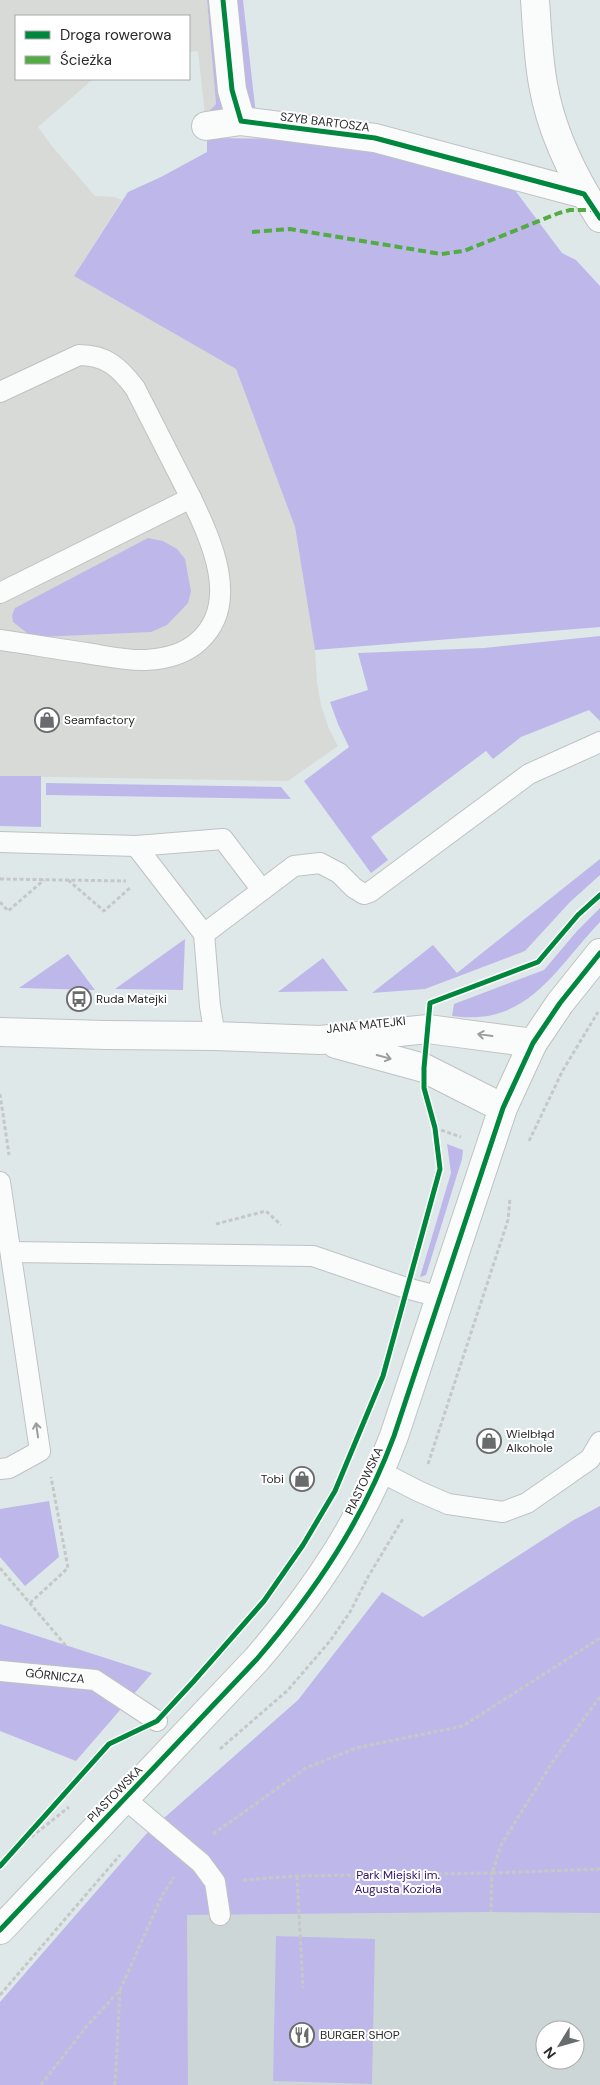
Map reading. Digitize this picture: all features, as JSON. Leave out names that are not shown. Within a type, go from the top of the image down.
[{"type":"street","points":[[223,0],[232,90],[241,121]]},
{"type":"street","points":[[535,0],[543,85],[562,148],[584,194],[600,218]]},
{"type":"street","name":"SZYB BARTOSZA","points":[[206,126],[241,121],[375,138],[584,194]]},
{"type":"street","name":"PIASTOWSKA","points":[[0,1930],[257,1659],[316,1586],[345,1542],[381,1472],[409,1395],[503,1108],[533,1043],[560,1003],[600,953]]},
{"type":"street","name":"JANA MATEJKI","points":[[0,1032],[320,1040],[428,1029],[533,1043]]},
{"type":"street","name":"JANA MATEJKI","points":[[320,1040],[424,1068],[503,1108]]},
{"type":"lane","points":[[0,392],[78,355],[92,355],[104,358],[125,374],[135,388],[191,498],[211,542],[219,575],[220,601],[215,619],[206,635],[194,646],[160,659],[130,660],[0,640]]},
{"type":"lane","points":[[0,593],[191,498]]},
{"type":"lane","points":[[204,934],[294,866],[320,863],[339,873],[354,888],[364,894],[370,892],[529,774],[600,742]]},
{"type":"lane","points":[[0,842],[136,846],[223,839],[262,890]]},
{"type":"lane","points":[[136,846],[204,934],[210,1006],[215,1036]]},
{"type":"lane","points":[[0,1182],[40,1452],[9,1468],[0,1469]]},
{"type":"lane","points":[[11,1252],[313,1256],[406,1288],[440,1297]]},
{"type":"lane","points":[[381,1472],[448,1504],[503,1512],[527,1503],[590,1459],[600,1442]]},
{"type":"lane","name":"GÓRNICZA","points":[[0,1671],[95,1680],[157,1722]]},
{"type":"lane","points":[[124,1798],[201,1863],[215,1882],[220,1915]]},
{"type":"path","points":[[0,878],[164,882]]},
{"type":"path","points":[[0,902],[8,911],[44,879]]},
{"type":"path","points":[[68,880],[104,911],[137,881]]},
{"type":"path","points":[[528,1142],[563,1070],[587,1027],[600,1009]]},
{"type":"path","points":[[0,1094],[10,1161]]},
{"type":"path","points":[[209,1225],[266,1211],[277,1223],[315,1247],[313,1256]]},
{"type":"path","points":[[30,1603],[68,1568],[48,1457],[40,1452]]},
{"type":"path","points":[[0,1568],[95,1680]]},
{"type":"path","points":[[41,2085],[86,2027],[120,1990],[162,1896],[189,1852],[306,1768],[356,1748],[463,1726],[600,1638]]},
{"type":"path","points":[[490,1912],[492,1873],[501,1845],[555,1758],[600,1697]]},
{"type":"path","points":[[16,1849],[41,1821]]},
{"type":"path","points":[[215,1882],[297,1876],[492,1873],[600,1869]]},
{"type":"path","points":[[297,1876],[304,1988]]},
{"type":"path","points":[[115,2085],[120,1990]]},
{"type":"shaded area","points":[[0,0],[207,0],[216,104],[205,115],[198,51],[190,52],[190,15],[15,15],[15,80],[92,80],[38,127],[95,196],[114,197],[122,200],[74,276],[236,369],[295,527],[315,650],[321,705],[329,729],[338,746],[288,781],[0,776]]},
{"type":"shaded area","points":[[487,1912],[600,1913],[600,2085],[188,2085],[187,1915]],"holes":[[[276,1936],[375,1939],[372,2084],[273,2081]]]},
{"type":"green space","points":[[207,0],[219,0],[224,114],[205,115],[216,104]]},
{"type":"green space","points":[[229,0],[243,0],[256,115],[244,104]]},
{"type":"green space","points":[[207,138],[305,139],[345,143],[505,177],[562,253],[576,260],[600,286],[600,627],[315,650],[295,527],[236,369],[74,276],[128,192],[161,177],[207,152]]},
{"type":"green space","points":[[148,538],[163,541],[177,549],[185,559],[191,591],[188,603],[167,625],[151,632],[40,637],[31,636],[13,622],[12,615],[15,608]]},
{"type":"green space","points":[[600,636],[600,721],[589,710],[521,737],[493,759],[486,751],[371,837],[388,860],[371,873],[304,781],[349,747],[330,702],[368,690],[358,653],[484,648]]},
{"type":"green space","points":[[0,776],[41,776],[41,827],[0,826]]},
{"type":"green space","points":[[46,783],[281,787],[291,799],[46,795]]},
{"type":"green space","points":[[600,859],[600,875],[570,902],[525,951],[425,989],[372,993],[433,945],[457,973]]},
{"type":"green space","points":[[600,908],[600,922],[538,991],[501,1013],[478,1017],[452,1016],[454,1004],[544,970],[577,931]]},
{"type":"green space","points":[[185,939],[183,990],[115,989]]},
{"type":"green space","points":[[68,954],[95,990],[19,988]]},
{"type":"green space","points":[[323,958],[348,991],[278,992]]},
{"type":"green space","points":[[447,1144],[463,1150],[462,1159],[426,1275],[420,1277],[451,1173]]},
{"type":"green space","points":[[49,1501],[59,1557],[25,1586],[0,1557],[0,1509]]},
{"type":"green space","name":"Park Miejski im. Augusta Kozioła","points":[[600,1506],[600,2085],[0,2085],[0,2002],[147,1833],[298,1700],[382,1592],[423,1617],[572,1521]]},
{"type":"green space","points":[[0,1624],[152,1673],[76,1761],[0,1731]]},
{"type":"marked path","points":[[252,232],[290,229],[441,254],[464,251],[559,213],[570,210],[595,210]]},
{"type":"cycle path","points":[[223,0],[232,90],[241,121],[375,138],[584,194],[600,218]]},
{"type":"cycle path","points":[[0,1866],[109,1744],[157,1721],[264,1601],[303,1545],[335,1491],[383,1376],[440,1169],[435,1128],[424,1088],[430,1003],[538,962],[578,915],[600,895]]},
{"type":"cycle path","points":[[0,1930],[257,1659],[299,1607],[336,1554],[367,1497],[394,1436],[503,1108],[533,1043],[560,1003],[600,953]]},
{"type":"place","name":"Seamfactory","points":[[47,720]]},
{"type":"place","name":"Ruda Matejki","points":[[79,999]]},
{"type":"place","name":"Wielbłąd Alkohole","points":[[489,1441]]},
{"type":"place","name":"Tobi","points":[[302,1479]]},
{"type":"place","name":"BURGER SHOP","points":[[302,2035]]}]
